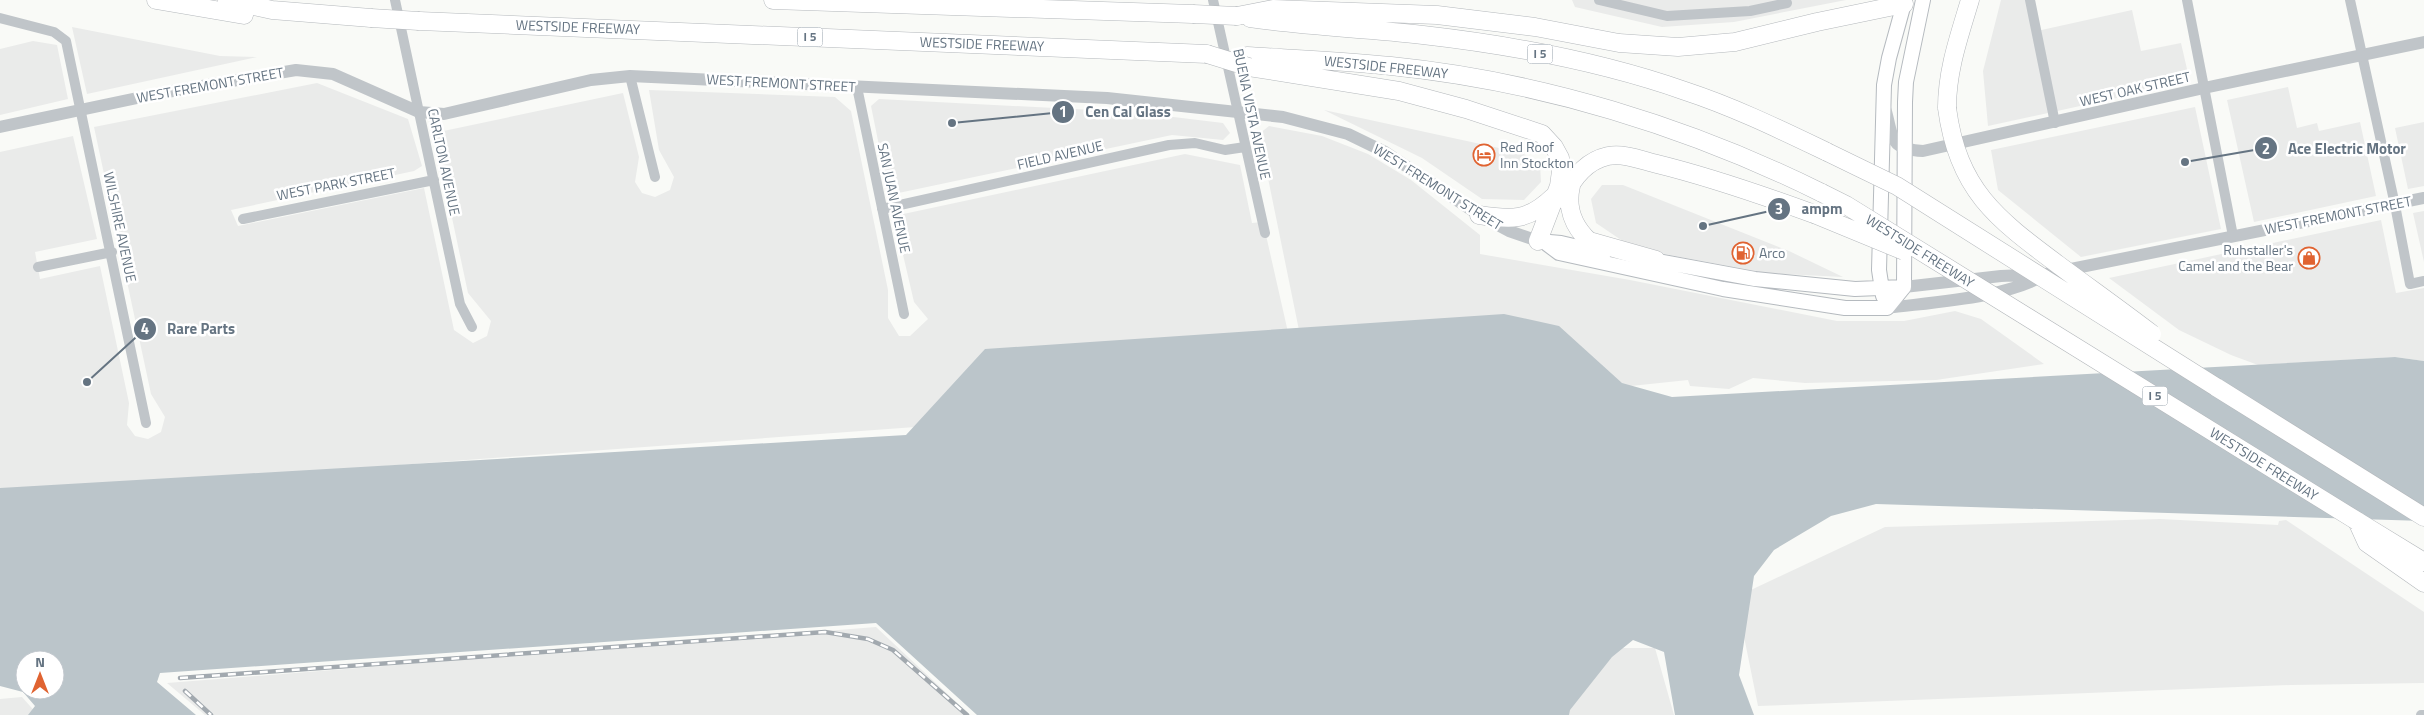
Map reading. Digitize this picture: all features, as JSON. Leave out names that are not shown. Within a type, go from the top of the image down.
[{"type":"highway","points":[[156,0],[243,15],[272,10]]},
{"type":"highway","name":"WESTSIDE FREEWAY","points":[[227,0],[272,10],[371,18],[1205,53],[1248,62],[1392,66],[1524,88],[1600,108],[1681,133],[1769,168],[1822,192],[2424,562]]},
{"type":"highway","name":"I 5","points":[[773,0],[1237,16],[1424,35],[1488,44],[1619,72],[1685,91],[1760,120],[1897,186],[2424,517]]},
{"type":"highway","points":[[1237,16],[1273,9],[1437,15],[1526,25],[1619,43],[1678,47],[1735,42],[1913,1]]},
{"type":"highway","points":[[1968,6],[1952,58],[1947,84],[1947,108],[1951,137],[1968,180],[1982,200],[2002,222],[2157,338],[2216,387]]},
{"type":"highway","points":[[1248,62],[1399,91],[1533,130],[1548,140],[1560,158],[1559,186],[1554,197],[1543,242]]},
{"type":"highway","points":[[1543,242],[1573,178],[1599,159],[1617,155],[1628,156],[1703,176],[1814,214],[1953,272]]},
{"type":"highway","points":[[1573,178],[1569,204],[1580,233],[1589,241],[1656,260]]},
{"type":"highway","points":[[1479,215],[1507,219],[1524,217],[1540,209],[1554,197]]},
{"type":"highway","points":[[2357,521],[2367,543],[2424,583]]},
{"type":"main road","points":[[1887,308],[1880,288],[1883,104],[1889,58],[1913,1]]},
{"type":"main road","points":[[1887,308],[1904,287],[1906,82],[1913,1]]},
{"type":"main road","name":"WEST FREMONT STREET","points":[[1543,242],[1560,243],[1604,253],[1656,260],[1755,279],[1855,289],[1904,287]]},
{"type":"main road","name":"WEST FREMONT STREET","points":[[1543,242],[1559,253],[1723,289],[1845,308],[1887,308]]},
{"type":"main road","points":[[1671,278],[1692,267]]},
{"type":"street","name":"CARLTON AVENUE","points":[[395,0],[460,304],[472,328]]},
{"type":"street","name":"BUENA VISTA AVENUE","points":[[1213,0],[1265,233]]},
{"type":"street","points":[[1598,0],[1667,16],[1750,10],[1787,3]]},
{"type":"street","points":[[2030,0],[2055,123]]},
{"type":"street","points":[[2187,0],[2233,236]]},
{"type":"street","points":[[2350,0],[2395,205],[2410,284],[2424,281]]},
{"type":"street","name":"WILSHIRE AVENUE","points":[[0,18],[54,32],[64,39],[112,252],[146,423]]},
{"type":"street","name":"WEST OAK STREET","points":[[1905,150],[1923,151],[2055,123],[2204,88],[2424,42]]},
{"type":"street","name":"WEST FREMONT STREET","points":[[0,127],[180,89],[296,70],[333,74],[420,112],[444,114],[591,80],[630,76],[1107,98],[1283,117],[1348,134],[1385,152],[1479,215],[1509,231],[1543,242]]},
{"type":"street","points":[[630,76],[655,176]]},
{"type":"street","name":"SAN JUAN AVENUE","points":[[857,87],[904,314]]},
{"type":"street","points":[[1883,104],[1894,142],[1905,150]]},
{"type":"street","name":"FIELD AVENUE","points":[[882,208],[1169,145],[1195,143],[1225,150],[1245,147]]},
{"type":"street","name":"WEST PARK STREET","points":[[243,219],[434,180]]},
{"type":"street","name":"WEST FREMONT STREET","points":[[1904,287],[2001,276],[2046,274],[2424,198]]},
{"type":"street","points":[[38,267],[112,252]]},
{"type":"street","name":"WEST FREMONT STREET","points":[[1887,308],[2010,289],[2033,282],[2046,274]]},
{"type":"shaded area","points":[[1572,0],[1846,0],[1734,22],[1662,27],[1575,7]]},
{"type":"shaded area","points":[[2001,0],[2030,0],[2037,31],[2132,10],[2141,51],[2181,43],[2190,82],[1988,126],[1983,71]]},
{"type":"shaded area","points":[[72,27],[220,56],[257,57],[87,94]]},
{"type":"shaded area","points":[[33,41],[57,45],[68,99],[0,115],[0,49]]},
{"type":"shaded area","points":[[317,83],[408,119],[422,166],[414,171],[231,210],[238,226],[424,188],[454,330],[473,343],[487,336],[491,321],[468,293],[434,133],[623,93],[639,157],[635,182],[642,193],[655,197],[670,190],[674,177],[659,150],[649,90],[835,97],[851,111],[888,290],[888,318],[899,336],[910,336],[928,319],[914,302],[894,216],[1185,154],[1240,165],[1252,223],[1263,222],[1290,341],[1301,340],[1259,134],[1269,126],[1322,136],[1368,154],[1411,180],[1480,235],[1480,254],[1630,280],[1837,321],[1904,321],[1955,311],[1981,319],[2044,364],[1936,380],[1805,383],[1753,378],[1729,389],[1690,386],[1688,380],[1488,401],[929,426],[86,488],[0,502],[0,152],[73,136],[97,239],[35,252],[40,279],[100,266],[129,403],[127,425],[135,436],[148,439],[161,432],[165,417],[151,394],[94,127]]},
{"type":"shaded area","points":[[2288,87],[2297,128],[2317,123],[2319,131],[2360,122],[2376,196],[2254,222],[2227,100]]},
{"type":"shaded area","points":[[879,99],[1132,112],[1223,123],[1230,133],[1223,140],[1172,135],[889,195],[871,106]]},
{"type":"shaded area","points":[[2195,107],[2221,229],[2081,257],[1998,190],[1991,150]]},
{"type":"shaded area","points":[[1324,110],[1522,153],[1540,164],[1541,182],[1524,200],[1482,199],[1422,158]]},
{"type":"shaded area","points":[[2424,122],[2424,186],[2408,189],[2395,128]]},
{"type":"shaded area","points":[[1602,185],[1623,185],[1789,251],[1843,277],[1765,273],[1633,248],[1596,223],[1591,199]]},
{"type":"shaded area","points":[[2424,211],[2424,262],[2413,213]]},
{"type":"shaded area","points":[[2381,220],[2396,293],[2424,288],[2424,361],[2395,357],[2258,365],[2231,355],[2179,330],[2109,278]]},
{"type":"shaded area","points":[[1504,314],[1559,326],[1622,383],[1672,397],[2395,357],[2424,361],[2424,521],[1876,504],[1831,516],[1774,550],[1754,576],[1739,675],[1754,715],[1675,715],[1664,652],[1633,640],[1612,657],[1570,710],[1569,715],[977,715],[876,623],[160,673],[157,682],[196,715],[28,715],[35,706],[30,700],[65,700],[65,650],[15,650],[15,690],[0,686],[0,488],[906,435],[985,349]]},
{"type":"shaded area","points":[[2160,519],[2278,525],[2279,521],[2286,520],[2424,612],[2424,683],[2291,685],[1758,706],[1736,597],[1885,527]]},
{"type":"shaded area","points":[[876,627],[970,715],[205,715],[167,683]]},
{"type":"shaded area","points":[[1618,648],[1655,648],[1674,715],[1558,715]]},
{"type":"shaded area","points":[[15,698],[15,700],[25,700],[38,715],[0,715],[0,699]]},
{"type":"railway","points":[[180,678],[825,632],[868,639],[893,650],[967,715]]},
{"type":"railway","points":[[185,691],[211,715]]},
{"type":"place","name":"Cen Cal Glass","points":[[952,123]]},
{"type":"place","name":"Red Roof Inn Stockton","points":[[1484,155]]},
{"type":"place","name":"Ace Electric Motor","points":[[2185,162]]},
{"type":"place","name":"ampm","points":[[1703,226]]},
{"type":"place","name":"Arco","points":[[1743,253]]},
{"type":"place","name":"Ruhstaller's Camel and the Bear","points":[[2309,258]]},
{"type":"place","name":"Rare Parts","points":[[87,382]]}]
